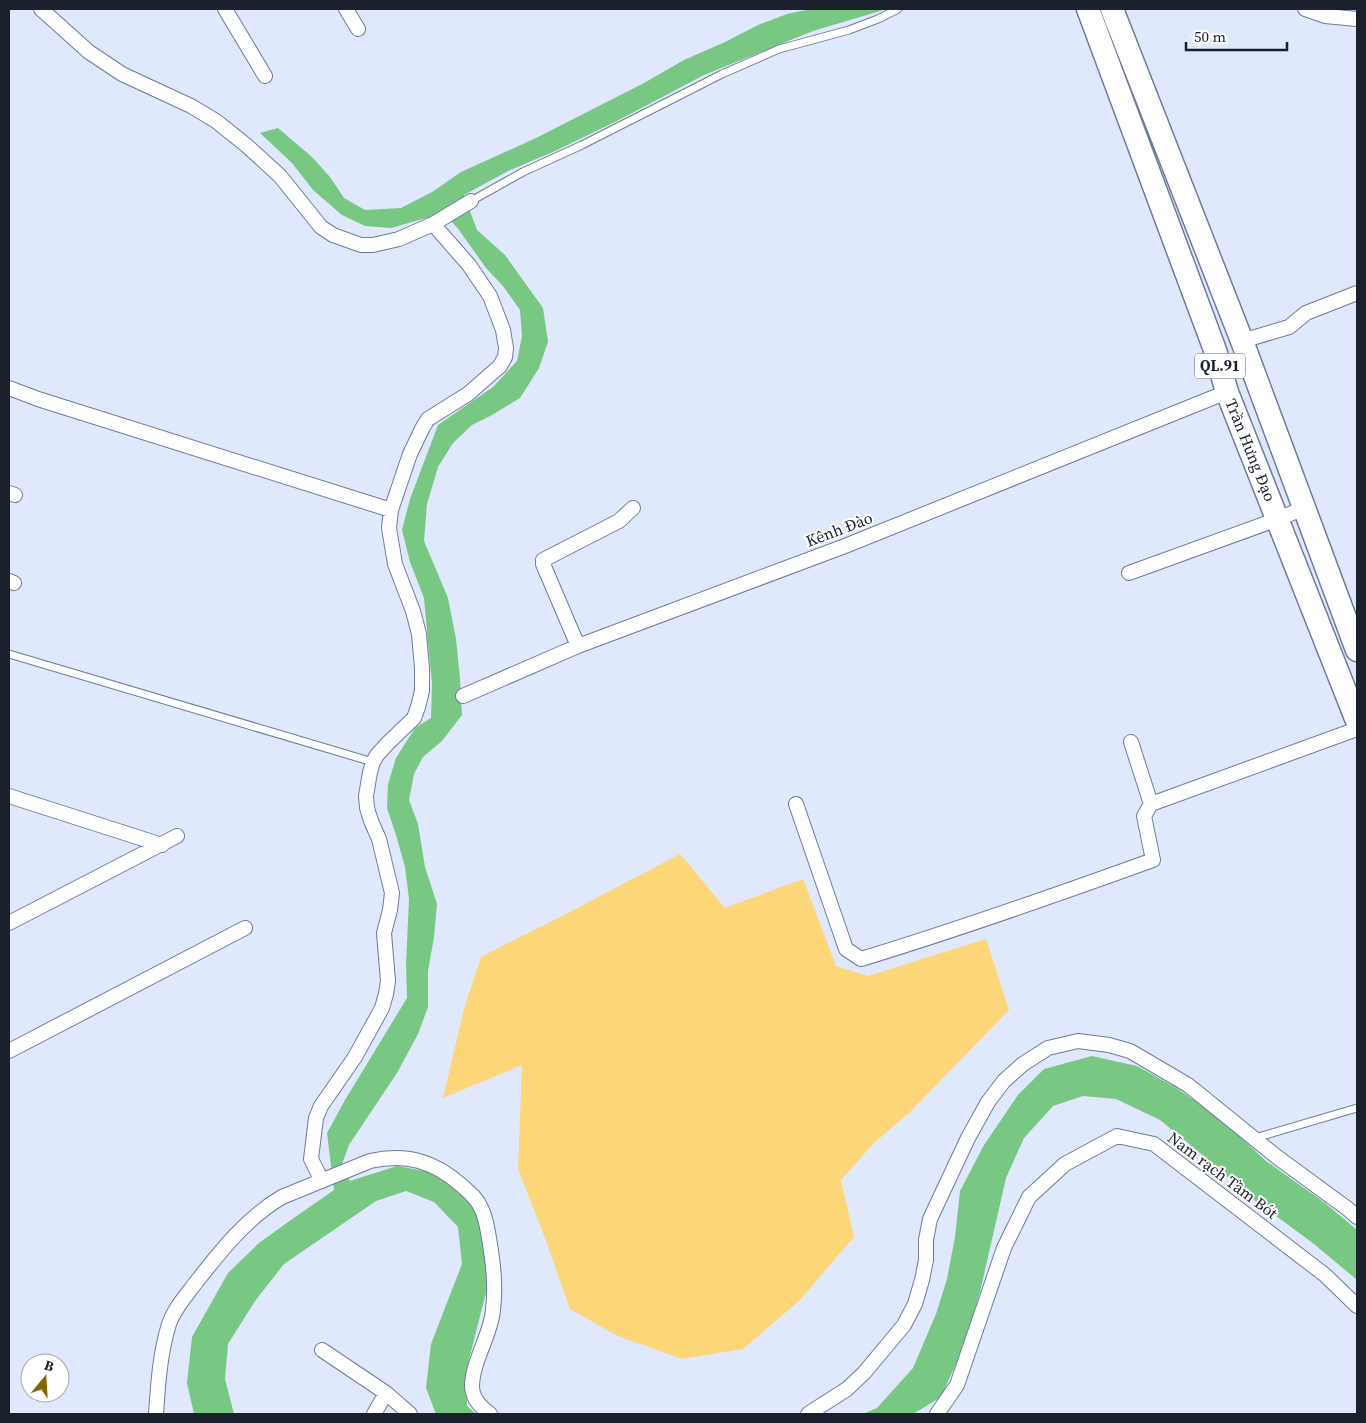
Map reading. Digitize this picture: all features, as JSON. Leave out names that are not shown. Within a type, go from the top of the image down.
[{"type":"highway","name":"Trần Hưng Đạo","points":[[1088,9],[1215,350],[1227,392],[1357,721]]},
{"type":"highway","name":"Trần Hưng Đạo","points":[[1112,9],[1242,341],[1304,508],[1353,623],[1357,650]]},
{"type":"highway","points":[[1215,350],[1242,341]]},
{"type":"street","points":[[41,9],[90,52],[122,74],[191,106],[246,145],[280,176],[321,227],[333,235],[361,245],[373,245],[399,239],[437,222],[471,201]]},
{"type":"street","points":[[225,9],[265,76]]},
{"type":"street","points":[[346,9],[358,29]]},
{"type":"street","points":[[1304,9],[1325,16],[1357,19]]},
{"type":"street","points":[[324,1180],[311,1160],[316,1118],[321,1106],[360,1048],[382,1008],[388,981],[384,933],[392,893],[379,839],[367,808],[366,796],[373,762],[388,742],[414,718],[422,691],[419,634],[413,611],[395,564],[389,528],[391,510],[410,454],[422,427],[428,419],[468,394],[500,366],[505,357],[506,348],[503,330],[490,296],[470,265],[437,222]]},
{"type":"street","points":[[1242,341],[1289,327],[1306,313],[1357,293]]},
{"type":"street","points":[[9,388],[38,399],[391,510]]},
{"type":"street","name":"Kênh Đào","points":[[463,696],[578,646],[845,546],[1227,392]]},
{"type":"street","points":[[578,646],[543,564],[543,560],[619,520],[633,508]]},
{"type":"street","points":[[1129,573],[1304,508]]},
{"type":"street","points":[[796,804],[846,949],[861,959],[1044,900],[1153,860],[1144,816],[1151,804],[1357,729]]},
{"type":"street","points":[[1132,742],[1151,804]]},
{"type":"street","points":[[9,796],[162,845]]},
{"type":"street","points":[[9,922],[177,836]]},
{"type":"street","points":[[9,1051],[246,928]]},
{"type":"street","points":[[808,1414],[847,1390],[864,1373],[904,1325],[915,1304],[922,1280],[930,1218],[968,1138],[988,1102],[1004,1081],[1024,1064],[1048,1048],[1078,1041],[1108,1045],[1130,1051],[1188,1085],[1277,1157],[1348,1209],[1357,1218]]},
{"type":"street","name":"Nam rạch Tầm Bót","points":[[937,1414],[957,1385],[1004,1248],[1029,1197],[1065,1164],[1117,1136],[1154,1144],[1325,1275],[1357,1306]]},
{"type":"street","points":[[156,1414],[161,1356],[170,1322],[177,1307],[217,1255],[256,1216],[282,1197],[370,1161],[403,1157],[431,1165],[453,1178],[474,1196],[485,1218],[494,1272],[493,1310],[472,1387],[480,1406],[490,1414]]},
{"type":"street","points":[[322,1350],[386,1392],[410,1414]]},
{"type":"street","points":[[374,1414],[386,1392]]},
{"type":"lane","points":[[471,201],[523,172],[600,136],[722,74],[779,49],[849,30],[898,9]]},
{"type":"lane","points":[[9,654],[373,762]]},
{"type":"lane","points":[[1254,1138],[1357,1108]]},
{"type":"shaded area","points":[[811,9],[887,9],[813,31],[704,75],[617,121],[508,171],[464,195],[477,230],[505,255],[543,308],[548,342],[539,368],[520,398],[472,425],[453,443],[438,467],[427,504],[424,541],[448,598],[456,639],[462,715],[442,741],[423,757],[414,774],[409,800],[418,824],[425,867],[437,904],[428,971],[428,1007],[418,1034],[397,1073],[349,1145],[342,1164],[350,1181],[397,1166],[436,1173],[458,1189],[478,1210],[484,1242],[488,1285],[467,1367],[467,1406],[476,1414],[436,1414],[426,1388],[431,1344],[462,1264],[458,1227],[434,1202],[406,1191],[376,1201],[284,1264],[255,1301],[228,1344],[225,1379],[234,1414],[194,1414],[187,1383],[192,1337],[228,1273],[259,1243],[334,1190],[327,1133],[407,998],[406,965],[409,899],[405,867],[387,808],[388,784],[396,758],[415,728],[431,718],[432,684],[424,598],[410,562],[402,530],[410,499],[438,425],[493,387],[517,361],[522,336],[520,310],[444,213],[391,228],[365,226],[342,215],[313,190],[292,163],[260,133],[278,128],[312,157],[330,177],[344,198],[365,210],[401,208],[432,192],[461,172],[536,138],[644,83],[684,60],[758,25],[787,14]]},
{"type":"shaded area","points":[[680,854],[725,908],[803,879],[836,966],[868,976],[986,939],[1009,1010],[910,1112],[873,1144],[841,1180],[854,1237],[799,1301],[743,1349],[682,1359],[618,1336],[570,1309],[518,1169],[522,1065],[443,1098],[464,1009],[481,957]]},
{"type":"shaded area","points":[[1092,1056],[1137,1066],[1175,1087],[1220,1118],[1266,1161],[1325,1203],[1357,1230],[1357,1280],[1314,1244],[1253,1199],[1160,1120],[1116,1099],[1083,1096],[1053,1106],[1024,1138],[1006,1178],[980,1292],[963,1348],[941,1397],[913,1414],[863,1414],[877,1408],[913,1368],[936,1314],[947,1279],[955,1237],[960,1191],[984,1145],[1018,1095],[1044,1069]]}]
